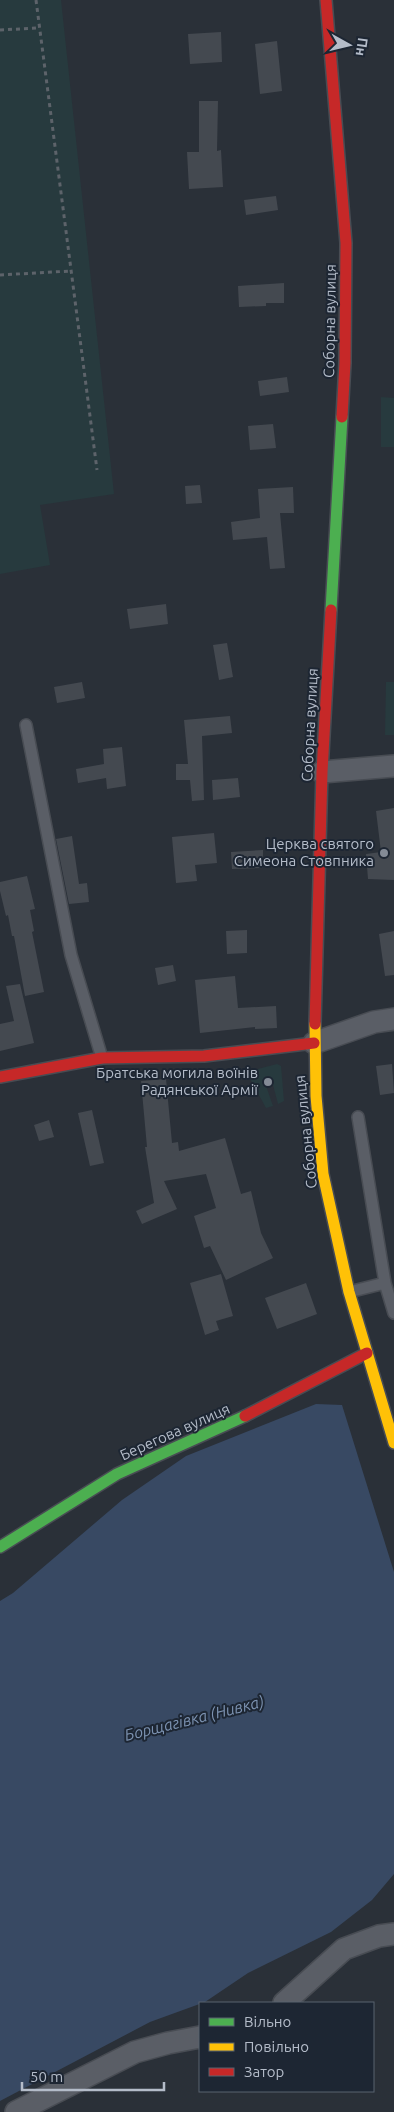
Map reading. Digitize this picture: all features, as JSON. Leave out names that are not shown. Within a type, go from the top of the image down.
[{"type":"main road","name":"Соборна вулиця","points":[[326,0],[346,244],[345,363],[322,772],[314,1043],[316,1096],[324,1174],[337,1241],[367,1353],[394,1443]]},
{"type":"main road","points":[[0,1077],[102,1058],[204,1056],[314,1043]]},
{"type":"main road","name":"Берегова вулиця","points":[[0,1548],[117,1474],[250,1414],[367,1353]]},
{"type":"street","points":[[322,772],[394,766]]},
{"type":"street","points":[[314,1043],[374,1022],[394,1019]]},
{"type":"street","points":[[285,2002],[344,1949],[379,1936],[394,1934]]},
{"type":"street","points":[[16,2112],[48,2103],[135,2052],[199,2037]]},
{"type":"lane","points":[[26,725],[71,955],[102,1058]]},
{"type":"lane","points":[[358,1117],[385,1283],[394,1313]]},
{"type":"lane","points":[[350,1292],[385,1283]]},
{"type":"path","points":[[36,0],[38,28],[97,470]]},
{"type":"path","points":[[0,30],[38,28]]},
{"type":"path","points":[[0,275],[71,271]]},
{"type":"green space","points":[[0,0],[61,0],[114,494],[40,505],[50,565],[0,574]]},
{"type":"green space","points":[[381,397],[394,398],[394,447],[381,447]]},
{"type":"green space","points":[[386,682],[394,682],[394,735],[385,735]]},
{"type":"green space","points":[[277,1064],[281,1066],[284,1101],[278,1104],[271,1077],[264,1080],[273,1106],[266,1108],[248,1075],[250,1071]]},
{"type":"water","name":"Борщагівка (Нивка)","points":[[316,1404],[342,1405],[394,1572],[394,1874],[372,1900],[331,1932],[248,1973],[205,2002],[199,2002],[199,2004],[150,2022],[0,2101],[0,1601],[13,1593],[122,1500],[186,1456]]},
{"type":"building","points":[[221,32],[222,62],[190,64],[188,34]]},
{"type":"building","points":[[277,41],[282,91],[260,94],[255,44]]},
{"type":"building","points":[[199,101],[218,101],[217,151],[221,150],[223,187],[189,189],[187,152],[199,152]]},
{"type":"building","points":[[276,196],[278,210],[246,215],[244,200]]},
{"type":"building","points":[[284,283],[284,303],[266,303],[266,306],[239,307],[238,286]]},
{"type":"building","points":[[287,377],[289,392],[260,396],[258,381]]},
{"type":"building","points":[[273,424],[276,448],[250,450],[248,426]]},
{"type":"building","points":[[200,485],[202,503],[186,504],[185,486]]},
{"type":"building","points":[[293,487],[294,513],[280,513],[285,568],[270,569],[267,537],[233,540],[231,522],[260,518],[258,489]]},
{"type":"building","points":[[166,604],[168,624],[130,629],[127,609]]},
{"type":"building","points":[[227,643],[233,677],[219,680],[213,645]]},
{"type":"building","points":[[82,682],[85,698],[57,703],[54,687]]},
{"type":"building","points":[[230,716],[232,733],[202,736],[204,800],[192,801],[190,780],[176,780],[176,764],[188,764],[184,720]]},
{"type":"building","points":[[122,747],[126,786],[107,789],[106,778],[78,783],[76,769],[104,764],[103,749]]},
{"type":"building","points":[[238,778],[240,797],[213,800],[212,780]]},
{"type":"building","name":"Церква святого Симеона Стовпника","points":[[394,808],[394,880],[368,879],[366,854],[381,852],[376,811]]},
{"type":"building","points":[[214,833],[217,863],[195,865],[197,881],[176,883],[172,837]]},
{"type":"building","points":[[72,836],[79,884],[87,883],[89,902],[69,904],[56,839]]},
{"type":"building","points":[[263,850],[263,868],[232,869],[231,852]]},
{"type":"building","points":[[27,876],[35,909],[30,910],[34,931],[32,932],[44,992],[25,996],[14,936],[12,936],[8,915],[6,916],[0,891],[0,882]]},
{"type":"building","points":[[247,930],[247,953],[227,954],[226,931]]},
{"type":"building","points":[[394,931],[394,975],[385,976],[379,934]]},
{"type":"building","points":[[173,965],[176,981],[158,985],[155,968]]},
{"type":"building","points":[[235,976],[238,1008],[276,1006],[277,1028],[255,1029],[255,1027],[200,1033],[195,980]]},
{"type":"building","points":[[20,984],[34,1043],[0,1051],[0,1024],[14,1021],[6,986]]},
{"type":"building","points":[[392,1064],[394,1093],[380,1095],[376,1066]]},
{"type":"building","points":[[166,1079],[172,1143],[178,1142],[179,1151],[225,1138],[241,1194],[251,1191],[261,1233],[273,1258],[226,1280],[210,1246],[204,1248],[194,1216],[216,1208],[206,1174],[164,1181],[177,1209],[142,1224],[136,1211],[154,1203],[145,1147],[147,1147],[141,1081]]},
{"type":"building","points":[[92,1110],[104,1163],[90,1166],[78,1113]]},
{"type":"building","points":[[49,1120],[54,1137],[39,1141],[34,1125]]},
{"type":"building","points":[[221,1274],[233,1316],[216,1321],[219,1330],[205,1335],[190,1283]]},
{"type":"building","points":[[306,1283],[317,1314],[277,1329],[265,1298]]},
{"type":"traffic: fast","points":[[331,610],[342,417]]},
{"type":"traffic: fast","points":[[0,1547],[117,1474],[245,1416]]},
{"type":"traffic: slow","points":[[315,1024],[316,1096],[323,1174],[349,1292],[394,1443]]},
{"type":"traffic: jam","points":[[326,0],[346,243],[345,363],[342,417]]},
{"type":"traffic: jam","points":[[315,1024],[322,772],[331,610]]},
{"type":"traffic: jam","points":[[0,1077],[102,1058],[204,1056],[314,1043]]},
{"type":"traffic: jam","points":[[245,1416],[367,1353]]},
{"type":"place","name":"Церква святого Симеона Стовпника","points":[[384,853]]},
{"type":"place","name":"Братська могила воїнів Радянської Армії","points":[[268,1082]]}]
